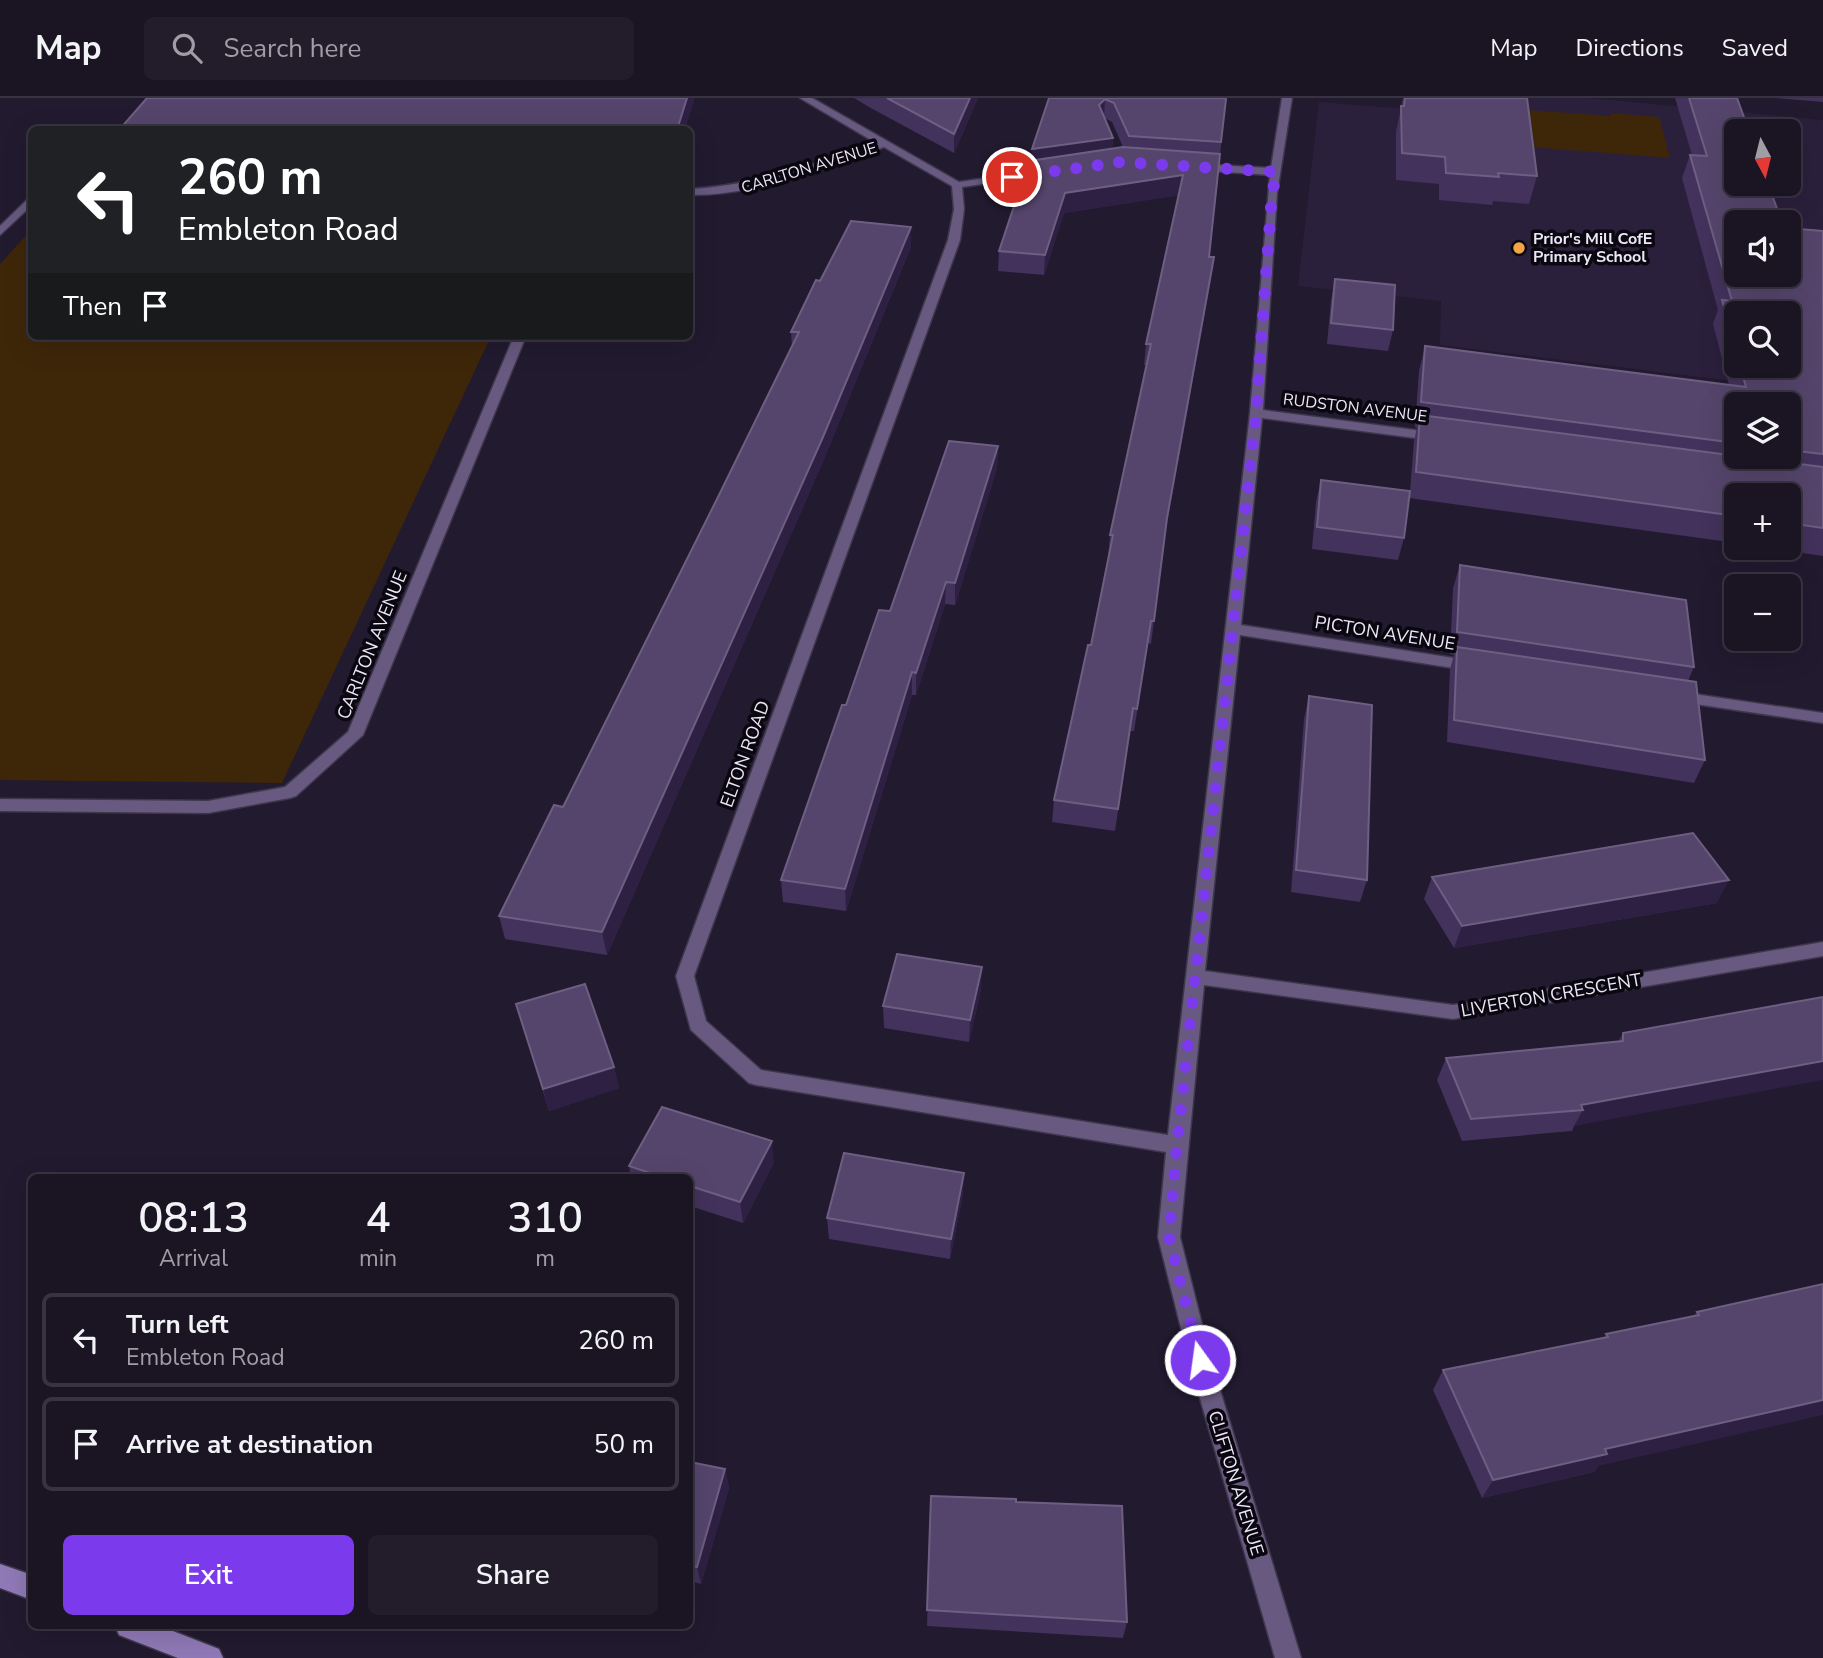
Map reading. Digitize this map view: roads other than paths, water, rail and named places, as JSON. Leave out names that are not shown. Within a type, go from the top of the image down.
[{"type":"street","points":[[805,98],[957,185],[1053,171]]},
{"type":"street","name":"CLIFTON AVENUE","points":[[1287,98],[1272,193],[1256,413],[1169,1237],[1200,1360],[1288,1658]]},
{"type":"street","name":"CARLTON AVENUE","points":[[693,192],[724,193],[759,187],[886,144]]},
{"type":"street","points":[[1186,166],[1277,172]]},
{"type":"street","name":"ELTON ROAD","points":[[957,185],[959,209],[954,240],[685,976],[698,1025],[756,1077],[1177,1145]]},
{"type":"street","points":[[0,232],[28,202]]},
{"type":"street","name":"CARLTON AVENUE","points":[[0,805],[208,807],[290,792],[355,735],[518,340]]},
{"type":"street","name":"RUDSTON AVENUE","points":[[1256,413],[1454,439]]},
{"type":"street","name":"PICTON AVENUE","points":[[1233,629],[1493,669]]},
{"type":"street","points":[[1658,693],[1823,718]]},
{"type":"street","name":"LIVERTON CRESCENT","points":[[1195,977],[1453,1012],[1823,949]]},
{"type":"street","points":[[0,1576],[28,1586]]},
{"type":"street","points":[[136,1629],[210,1658]]},
{"type":"place","name":"Prior's Mill CofE Primary School","points":[[1519,248]]}]
